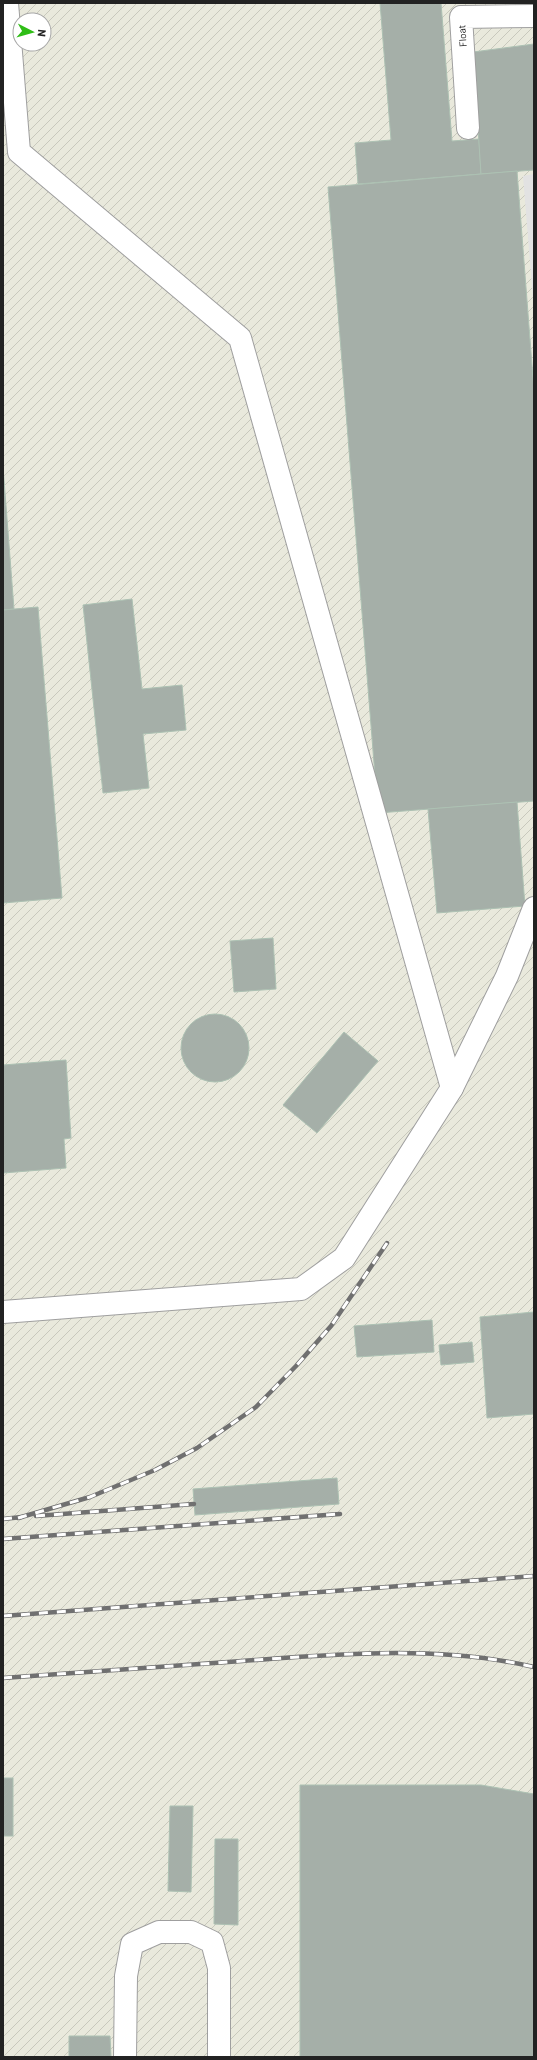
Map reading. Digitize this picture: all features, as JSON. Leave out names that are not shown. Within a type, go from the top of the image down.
[{"type":"lane","points":[[7,3],[19,152],[240,338],[452,1088]]},
{"type":"lane","name":"Float","points":[[468,128],[460,10],[534,16]]},
{"type":"lane","points":[[3,1312],[301,1289],[344,1258],[452,1088],[507,976],[534,908]]},
{"type":"lane","points":[[125,2057],[126,1976],[132,1944],[159,1932],[191,1932],[212,1942],[219,1968],[219,2057]]},
{"type":"shaded area","points":[[3,3],[534,3],[534,2057],[3,2057]]},
{"type":"shaded area","points":[[534,174],[534,311],[523,176]]},
{"type":"building","points":[[380,3],[441,3],[452,141],[479,139],[481,174],[358,184],[355,143],[391,140]]},
{"type":"building","points":[[534,44],[534,170],[481,174],[473,52]]},
{"type":"building","points":[[517,171],[534,391],[534,801],[378,813],[328,187]]},
{"type":"building","points":[[3,467],[14,609],[3,610]]},
{"type":"building","points":[[132,599],[142,689],[182,685],[186,730],[143,734],[149,788],[103,793],[83,605]]},
{"type":"building","points":[[38,607],[62,898],[3,903],[3,610]]},
{"type":"building","points":[[517,802],[525,906],[437,913],[428,809]]},
{"type":"building","points":[[273,938],[276,989],[234,992],[230,941]]},
{"type":"building","points":[[208,1014],[222,1014],[234,1019],[244,1029],[249,1041],[249,1055],[244,1067],[234,1077],[222,1082],[208,1082],[196,1077],[186,1067],[181,1055],[181,1041],[186,1029],[196,1019]]},
{"type":"building","points":[[344,1032],[378,1061],[317,1133],[283,1105]]},
{"type":"building","points":[[66,1060],[71,1138],[64,1139],[66,1168],[3,1173],[3,1065]]},
{"type":"building","points":[[534,1312],[534,1414],[487,1418],[480,1317]]},
{"type":"building","points":[[432,1320],[434,1352],[357,1357],[354,1326]]},
{"type":"building","points":[[472,1342],[474,1362],[441,1365],[439,1345]]},
{"type":"building","points":[[337,1478],[339,1504],[195,1515],[193,1489]]},
{"type":"building","points":[[3,1778],[13,1778],[13,1836],[3,1836]]},
{"type":"building","points":[[300,1785],[481,1785],[534,1794],[534,2057],[300,2057]]},
{"type":"building","points":[[170,1806],[193,1806],[191,1892],[168,1891]]},
{"type":"building","points":[[215,1839],[238,1839],[238,1925],[214,1924]]},
{"type":"building","points":[[69,2036],[110,2036],[111,2057],[69,2057]]},
{"type":"railway","points":[[18,1518],[90,1497],[155,1470],[197,1448],[256,1407],[296,1366],[331,1326],[387,1243]]},
{"type":"railway","points":[[36,1516],[194,1504]]},
{"type":"railway","points":[[3,1539],[340,1514]]},
{"type":"railway","points":[[3,1519],[22,1517]]},
{"type":"railway","points":[[3,1616],[534,1576]]},
{"type":"railway","points":[[3,1678],[315,1656],[388,1653],[462,1656],[498,1660],[534,1667]]}]
